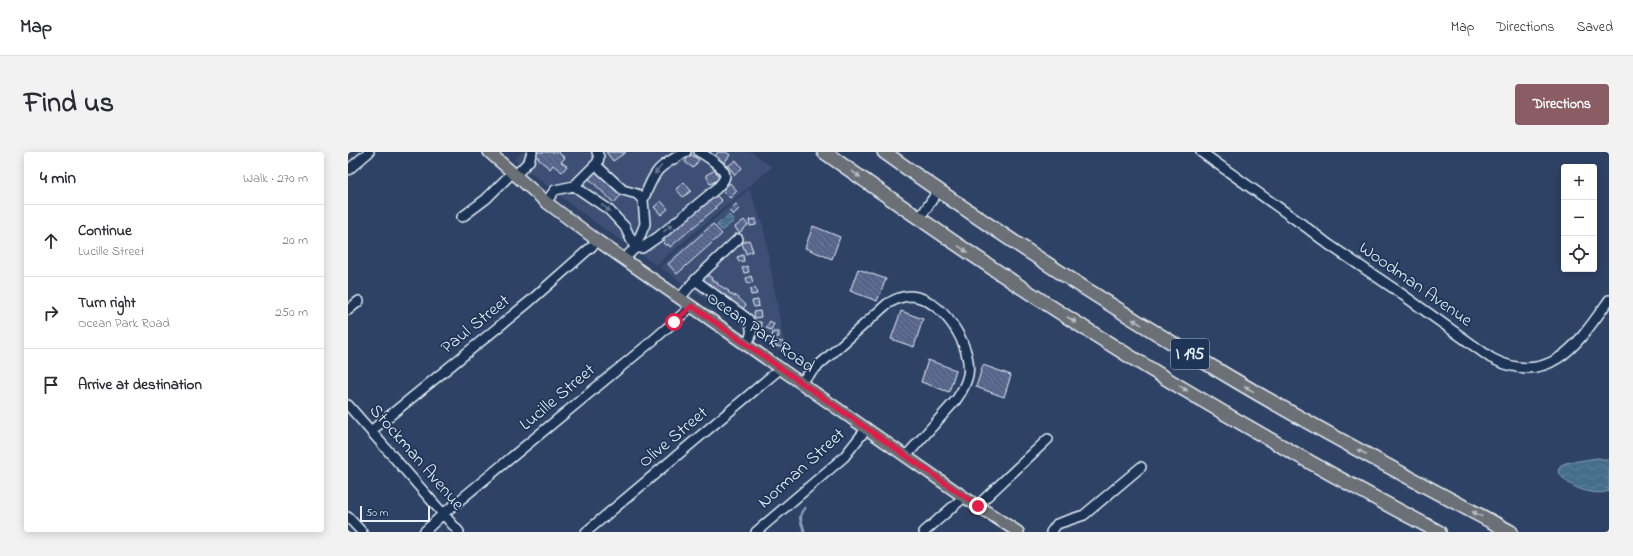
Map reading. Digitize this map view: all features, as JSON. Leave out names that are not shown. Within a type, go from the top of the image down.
[{"type":"highway","name":"I 195","points":[[824,152],[919,219],[1087,329],[1209,404],[1336,477],[1439,532]]},
{"type":"highway","name":"I 195","points":[[884,152],[938,191],[1118,310],[1243,385],[1354,448],[1511,532]]},
{"type":"main road","name":"Ocean Park Road","points":[[489,152],[546,202],[598,241],[964,497],[1018,532]]},
{"type":"street","points":[[348,170],[369,152]]},
{"type":"street","points":[[546,202],[556,190],[574,186],[596,165],[598,159],[597,152]]},
{"type":"street","points":[[624,259],[636,248],[645,224],[643,200],[657,170],[662,165],[686,152]]},
{"type":"street","points":[[636,248],[642,248],[658,237],[724,180],[724,172],[717,164],[699,152]]},
{"type":"street","name":"Woodman Avenue","points":[[1201,152],[1328,244],[1396,290],[1491,358],[1506,364],[1522,368],[1548,364],[1561,358],[1582,336],[1609,300]]},
{"type":"street","points":[[462,217],[514,175],[529,161],[532,154]]},
{"type":"street","points":[[596,165],[623,190],[637,194],[643,200]]},
{"type":"street","points":[[574,186],[608,209],[625,227],[636,248]]},
{"type":"street","points":[[919,219],[938,191]]},
{"type":"street","points":[[680,298],[695,280],[738,238]]},
{"type":"street","name":"Paul Street","points":[[371,431],[529,302],[598,241]]},
{"type":"street","points":[[695,280],[748,319],[752,334],[746,344]]},
{"type":"street","points":[[800,382],[890,302],[909,296],[917,297],[932,304],[950,320],[961,340],[967,358],[968,375],[956,400],[906,456]]},
{"type":"street","points":[[348,310],[359,301]]},
{"type":"street","name":"Lucille Street","points":[[424,532],[443,514],[645,347],[692,306]]},
{"type":"street","name":"Olive Street","points":[[586,532],[781,368]]},
{"type":"street","name":"Stockman Avenue","points":[[348,405],[459,532]]},
{"type":"street","name":"Norman Street","points":[[756,532],[844,457],[867,428]]},
{"type":"street","points":[[978,506],[1048,439]]},
{"type":"street","points":[[1051,532],[1057,524],[1084,515],[1141,467]]},
{"type":"street","points":[[924,532],[964,497]]},
{"type":"street","points":[[348,517],[362,532]]},
{"type":"shaded area","points":[[522,152],[752,152],[772,167],[656,265],[585,215],[514,160]]},
{"type":"shaded area","points":[[749,189],[763,225],[786,355],[660,267]]},
{"type":"water","points":[[729,215],[734,221],[722,230],[717,225]]},
{"type":"water","points":[[1597,458],[1609,460],[1609,491],[1595,493],[1580,489],[1567,482],[1558,471],[1561,465],[1566,463]]},
{"type":"building","points":[[536,152],[560,152],[559,153],[565,158],[561,162],[567,166],[562,172],[553,165],[550,169],[538,159],[539,158],[534,154]]},
{"type":"building","points":[[606,152],[626,152],[613,161]]},
{"type":"building","points":[[718,152],[726,152],[730,155],[724,163],[715,156]]},
{"type":"building","points":[[690,154],[699,160],[693,168],[685,162]]},
{"type":"building","points":[[736,160],[742,168],[735,175],[728,166]]},
{"type":"building","points":[[595,170],[621,195],[614,203],[588,178]]},
{"type":"building","points":[[715,170],[720,179],[710,184],[706,175]]},
{"type":"building","points":[[684,182],[691,191],[683,197],[676,189]]},
{"type":"building","points":[[730,183],[737,191],[730,198],[722,190]]},
{"type":"building","points":[[715,194],[722,201],[715,207],[716,208],[670,247],[668,244],[666,246],[663,243],[665,241],[662,237]]},
{"type":"building","points":[[661,201],[668,209],[661,215],[654,207]]},
{"type":"building","points":[[736,204],[740,208],[733,215],[729,211]]},
{"type":"building","points":[[756,219],[756,225],[750,226],[749,220]]},
{"type":"building","points":[[744,220],[748,225],[739,233],[735,227]]},
{"type":"building","points":[[713,224],[722,234],[677,274],[668,264]]},
{"type":"building","points":[[813,226],[840,237],[832,259],[805,248]]},
{"type":"building","points":[[749,240],[753,251],[746,254],[742,243]]},
{"type":"building","points":[[743,255],[744,261],[739,262],[737,257]]},
{"type":"building","points":[[747,266],[749,272],[744,273],[742,268]]},
{"type":"building","points":[[858,269],[886,279],[877,301],[850,291]]},
{"type":"building","points":[[707,275],[712,278],[711,280],[718,283],[717,284],[729,291],[728,292],[735,297],[735,295],[746,305],[741,311],[701,283]]},
{"type":"building","points":[[751,276],[753,282],[748,284],[746,278]]},
{"type":"building","points":[[755,288],[757,294],[751,295],[750,289]]},
{"type":"building","points":[[758,300],[759,306],[754,307],[752,301]]},
{"type":"building","points":[[760,311],[761,317],[755,318],[754,312]]},
{"type":"building","points":[[901,311],[923,319],[914,347],[891,339]]},
{"type":"building","points":[[770,321],[774,324],[771,330],[766,328]]},
{"type":"building","points":[[755,322],[761,322],[762,327],[756,327]]},
{"type":"building","points":[[773,332],[779,332],[779,337],[772,337]]},
{"type":"building","points":[[776,341],[783,342],[782,347],[775,346]]},
{"type":"building","points":[[928,360],[956,370],[949,392],[921,382]]},
{"type":"building","points":[[983,365],[1011,375],[1004,397],[976,387]]},
{"type":"waterway","points":[[804,532],[800,518],[805,508]]},
{"type":"route","points":[[674,322],[692,306],[978,506]]}]
